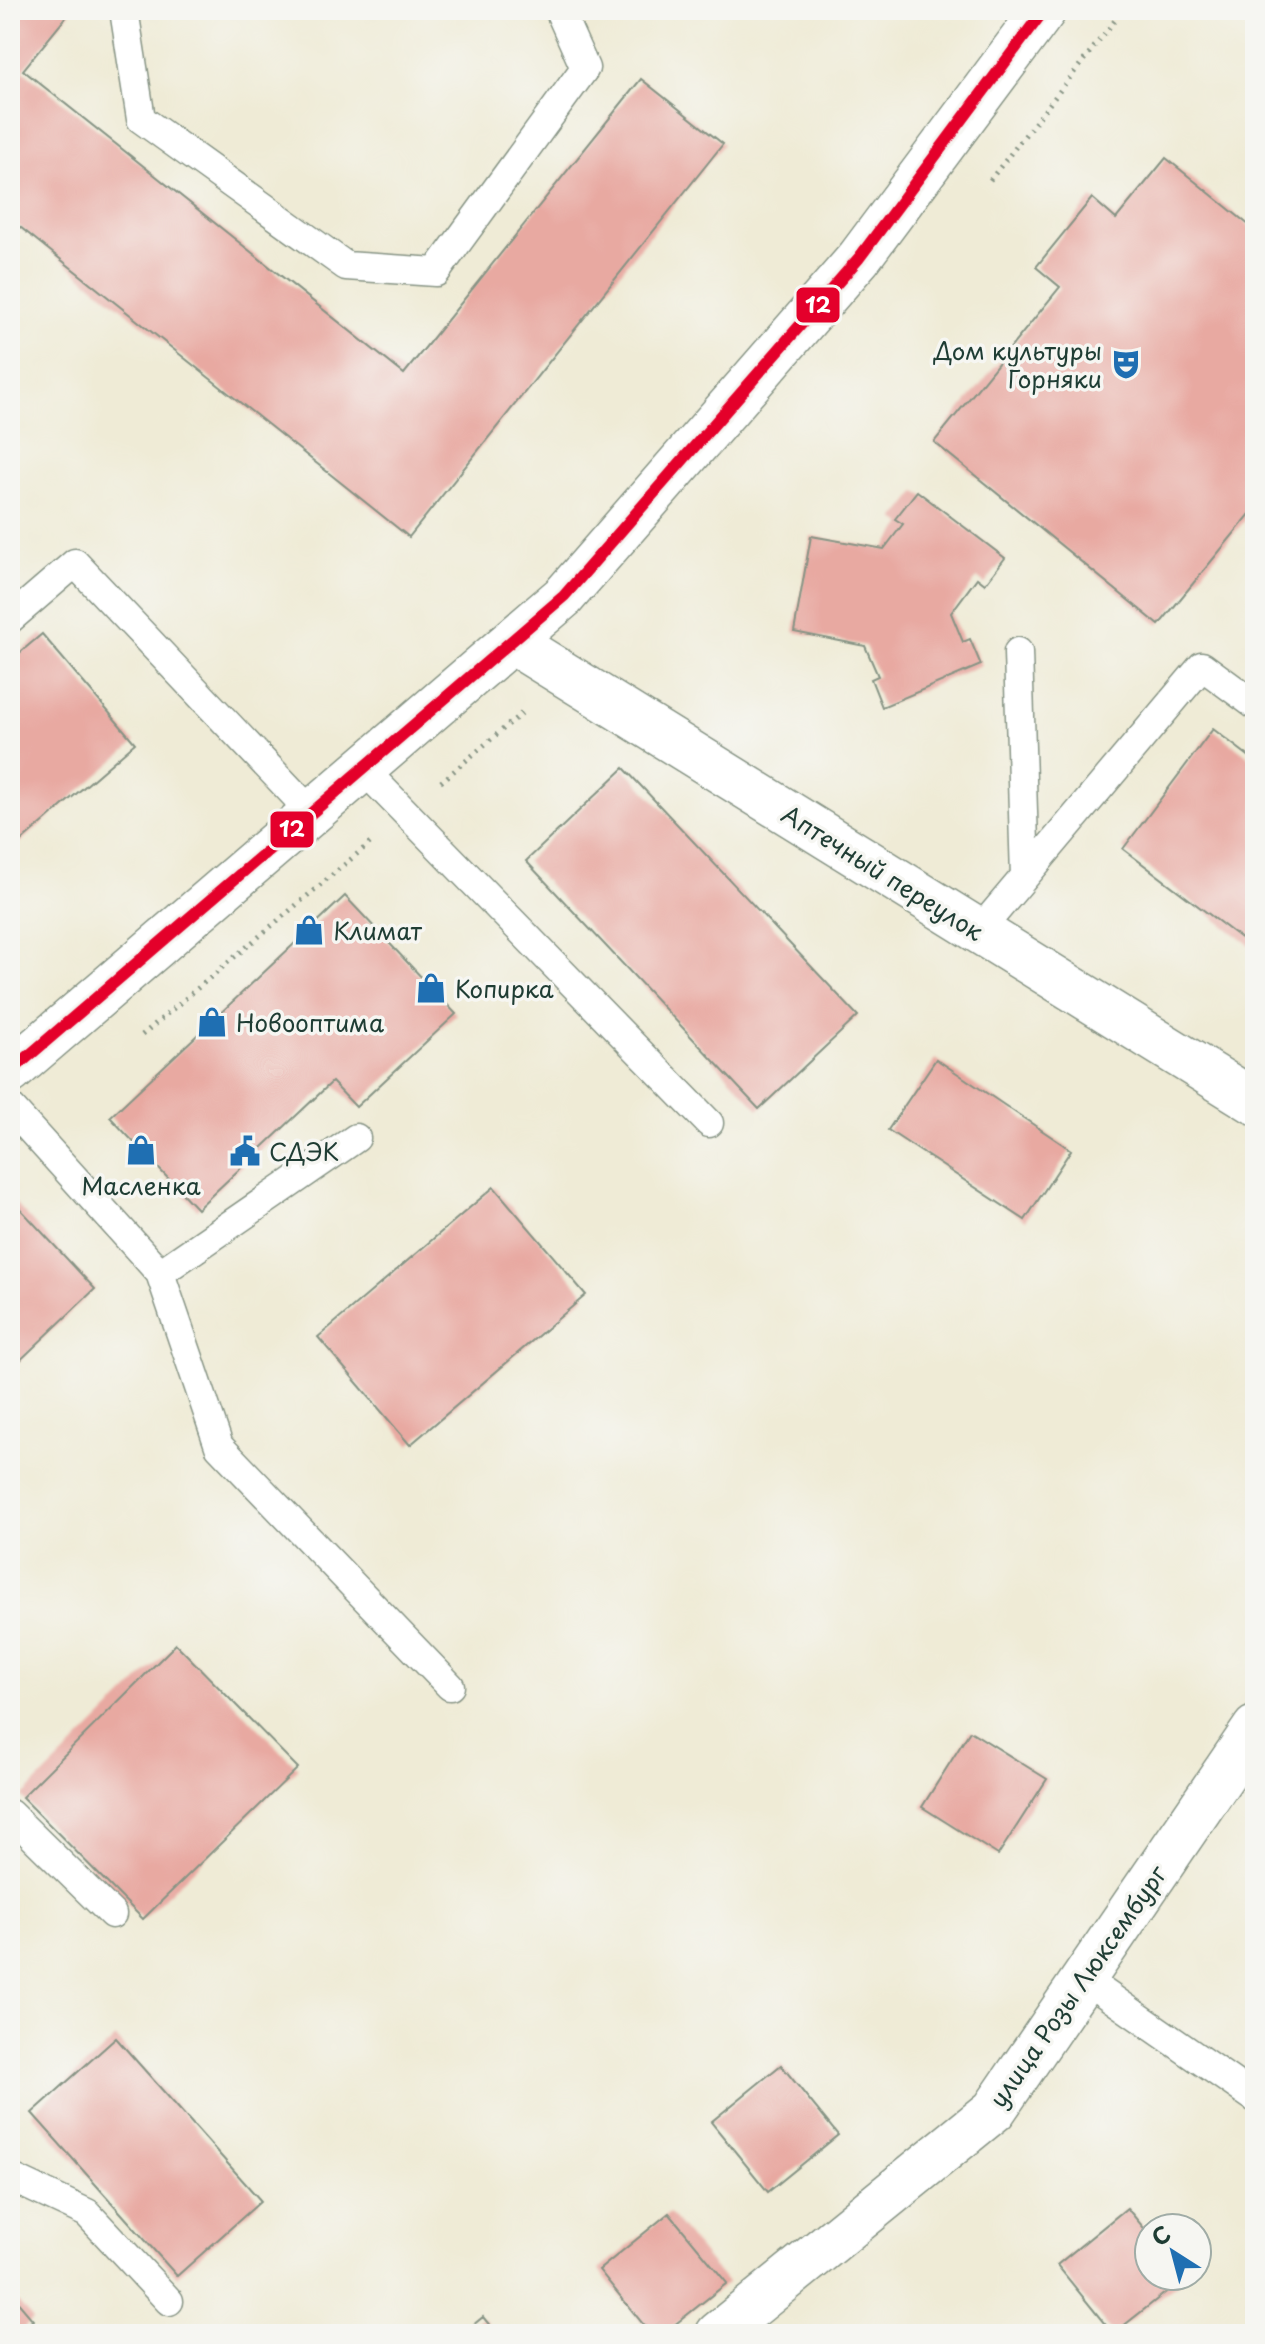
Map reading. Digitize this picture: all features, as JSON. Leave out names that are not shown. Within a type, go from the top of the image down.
[{"type":"street","points":[[10,1072],[564,596],[859,258],[1044,10]]},
{"type":"street","name":"Аптечный переулок","points":[[512,642],[1255,1102]]},
{"type":"street","name":"улица Розы Люксембург","points":[[718,2334],[994,2110],[1255,1728]]},
{"type":"lane","points":[[124,10],[141,119],[346,266],[436,272],[585,68],[559,10]]},
{"type":"lane","points":[[10,619],[75,563],[312,813]]},
{"type":"lane","points":[[1018,652],[1025,876]]},
{"type":"lane","points":[[979,931],[1202,666],[1255,705]]},
{"type":"lane","points":[[363,769],[709,1123]]},
{"type":"lane","points":[[10,1107],[160,1273],[219,1446],[450,1686]]},
{"type":"lane","points":[[160,1273],[356,1138]]},
{"type":"lane","points":[[10,1814],[112,1914]]},
{"type":"lane","points":[[1084,1979],[1255,2098]]},
{"type":"lane","points":[[10,2177],[87,2213],[169,2301]]},
{"type":"path","points":[[985,185],[1123,10]]},
{"type":"building","points":[[10,10],[72,10],[23,70],[404,374],[641,79],[723,144],[409,537],[10,219]]},
{"type":"building","name":"Дом культуры Горняки","points":[[1166,158],[1255,230],[1255,508],[1159,625],[934,442],[1060,287],[1036,267],[1092,198],[1116,219]]},
{"type":"building","points":[[917,491],[1005,558],[985,584],[977,578],[951,613],[963,642],[970,639],[981,665],[882,707],[871,679],[878,676],[865,646],[794,632],[811,536],[884,549],[903,524],[895,519]]},
{"type":"building","points":[[42,634],[135,743],[10,851],[10,661]]},
{"type":"building","points":[[1213,729],[1255,761],[1255,949],[1123,849]]},
{"type":"building","points":[[624,768],[858,1016],[759,1109],[526,861]]},
{"type":"building","points":[[345,896],[456,1014],[356,1107],[332,1082],[197,1209],[110,1117]]},
{"type":"building","points":[[936,1059],[1071,1150],[1025,1220],[888,1130]]},
{"type":"building","points":[[494,1187],[586,1295],[410,1445],[318,1337]]},
{"type":"building","points":[[12,1200],[95,1289],[10,1370],[10,1202]]},
{"type":"building","points":[[176,1644],[298,1768],[143,1919],[22,1797]]},
{"type":"building","points":[[970,1731],[1047,1779],[998,1855],[922,1807]]},
{"type":"building","points":[[116,2038],[261,2201],[177,2276],[32,2113]]},
{"type":"building","points":[[781,2065],[838,2135],[768,2192],[711,2122]]},
{"type":"building","points":[[1127,2208],[1133,2215],[1133,2292],[1166,2292],[1113,2334],[1057,2265]]},
{"type":"building","points":[[669,2213],[727,2283],[663,2334],[651,2334],[599,2270]]},
{"type":"building","points":[[10,2293],[33,2320],[16,2334],[10,2334]]},
{"type":"building","points":[[483,2317],[497,2334],[462,2334]]},
{"type":"transit line","name":"12","points":[[10,1072],[564,596],[859,258],[1044,10]]},
{"type":"place","name":"Дом культуры Горняки","points":[[1126,364]]},
{"type":"place","name":"Климат","points":[[309,930]]},
{"type":"place","name":"Копирка","points":[[431,988]]},
{"type":"place","name":"Новооптима","points":[[212,1022]]},
{"type":"place","name":"Масленка","points":[[141,1150]]},
{"type":"place","name":"СДЭК","points":[[245,1151]]}]
